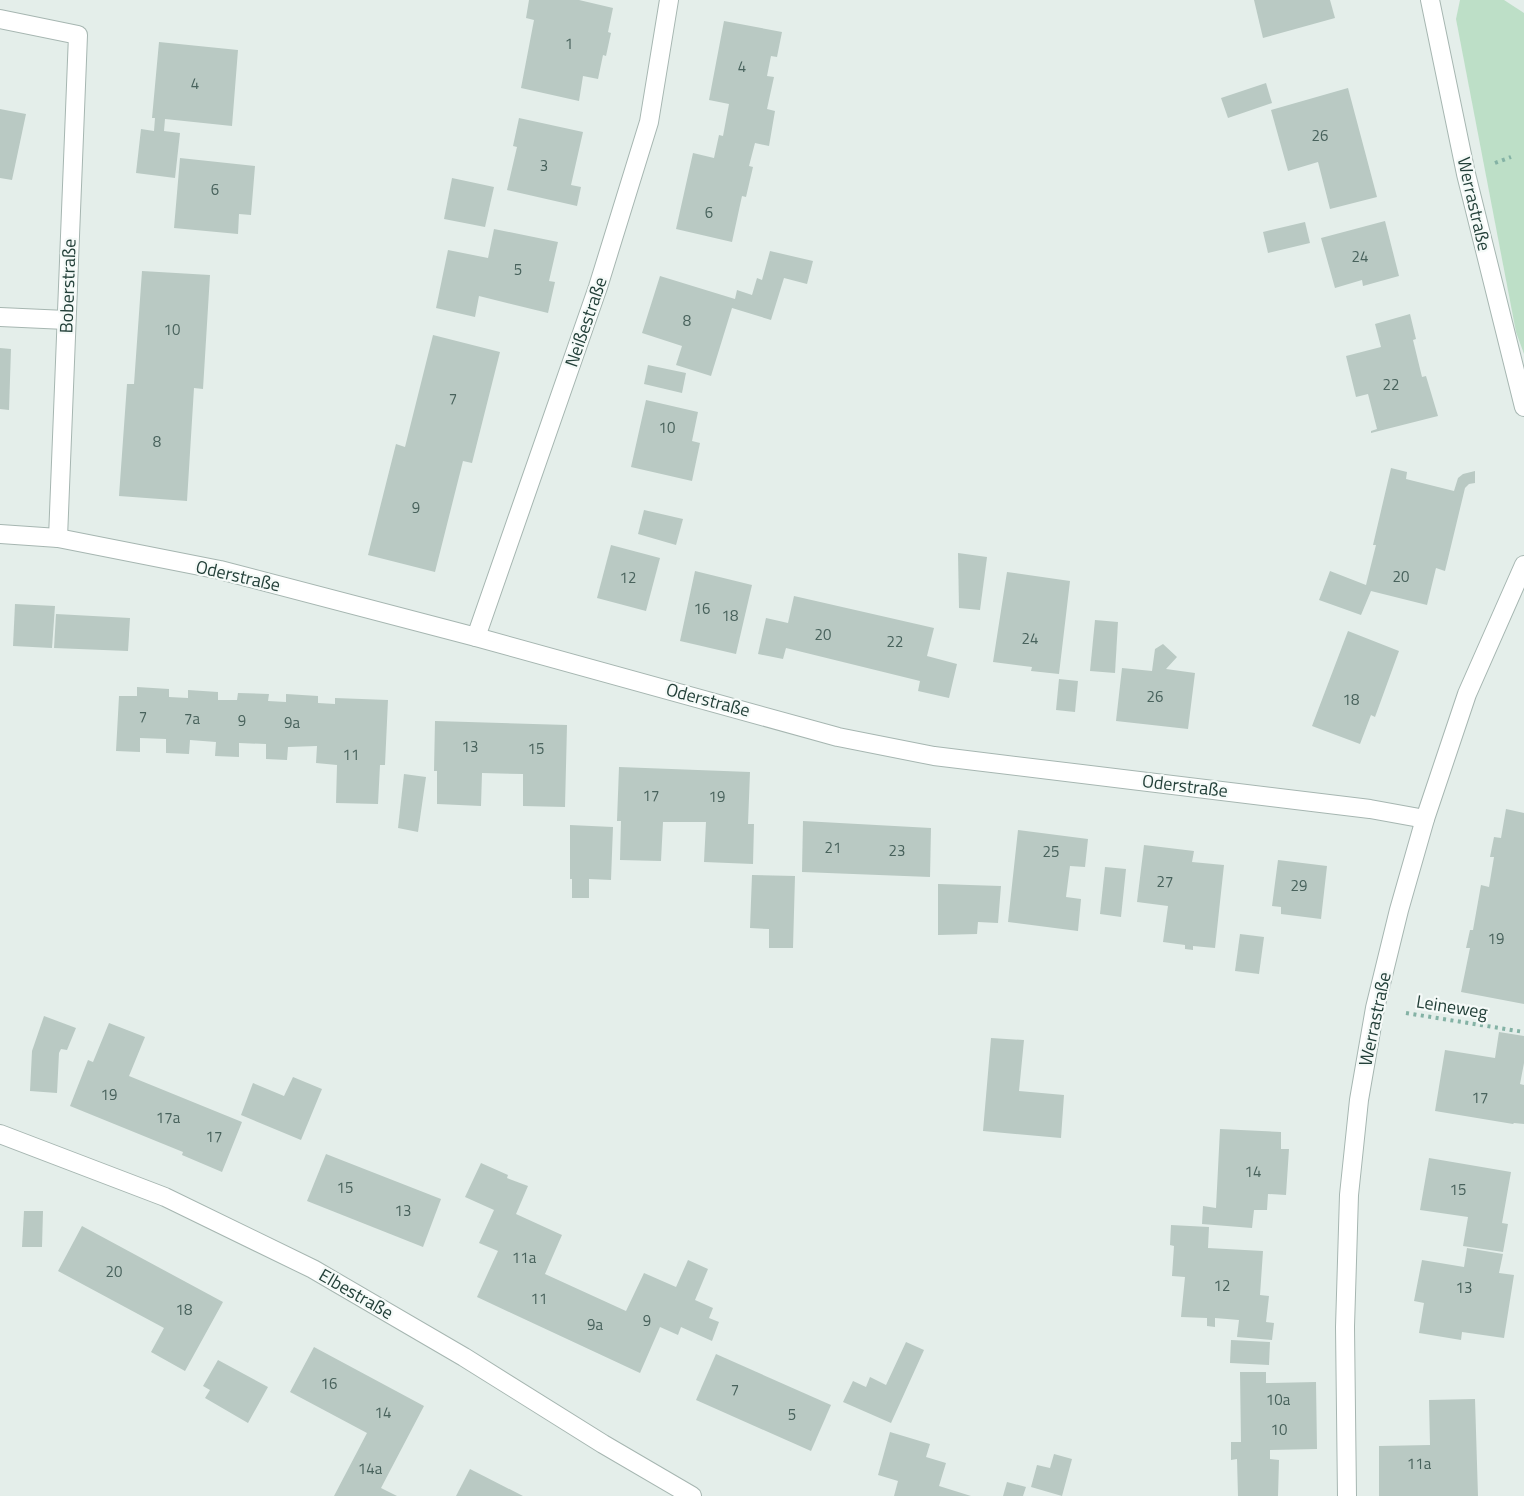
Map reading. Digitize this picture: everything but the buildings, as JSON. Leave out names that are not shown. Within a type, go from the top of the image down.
[{"type":"street","name":"Neißestraße","points":[[476,637],[598,287],[646,133],[669,0]]},
{"type":"street","name":"Werrastraße","points":[[1430,0],[1466,174],[1523,405]]},
{"type":"street","name":"Boberstraße","points":[[0,19],[78,35],[58,538]]},
{"type":"street","points":[[0,317],[66,320]]},
{"type":"street","name":"Oderstraße","points":[[0,534],[58,538],[220,570],[838,736],[934,756],[1370,809],[1425,819]]},
{"type":"street","name":"Werrastraße","points":[[1347,1496],[1345,1327],[1349,1196],[1359,1100],[1375,1008],[1399,910],[1425,819],[1467,694],[1524,565]]},
{"type":"street","name":"Elbestraße","points":[[0,1134],[165,1197],[313,1269],[464,1357],[603,1444],[692,1496]]},
{"type":"path","name":"Leineweg","points":[[1375,1008],[1524,1032]]},
{"type":"green space","points":[[1460,0],[1504,0],[1524,13],[1524,354],[1516,332],[1456,19]]}]
